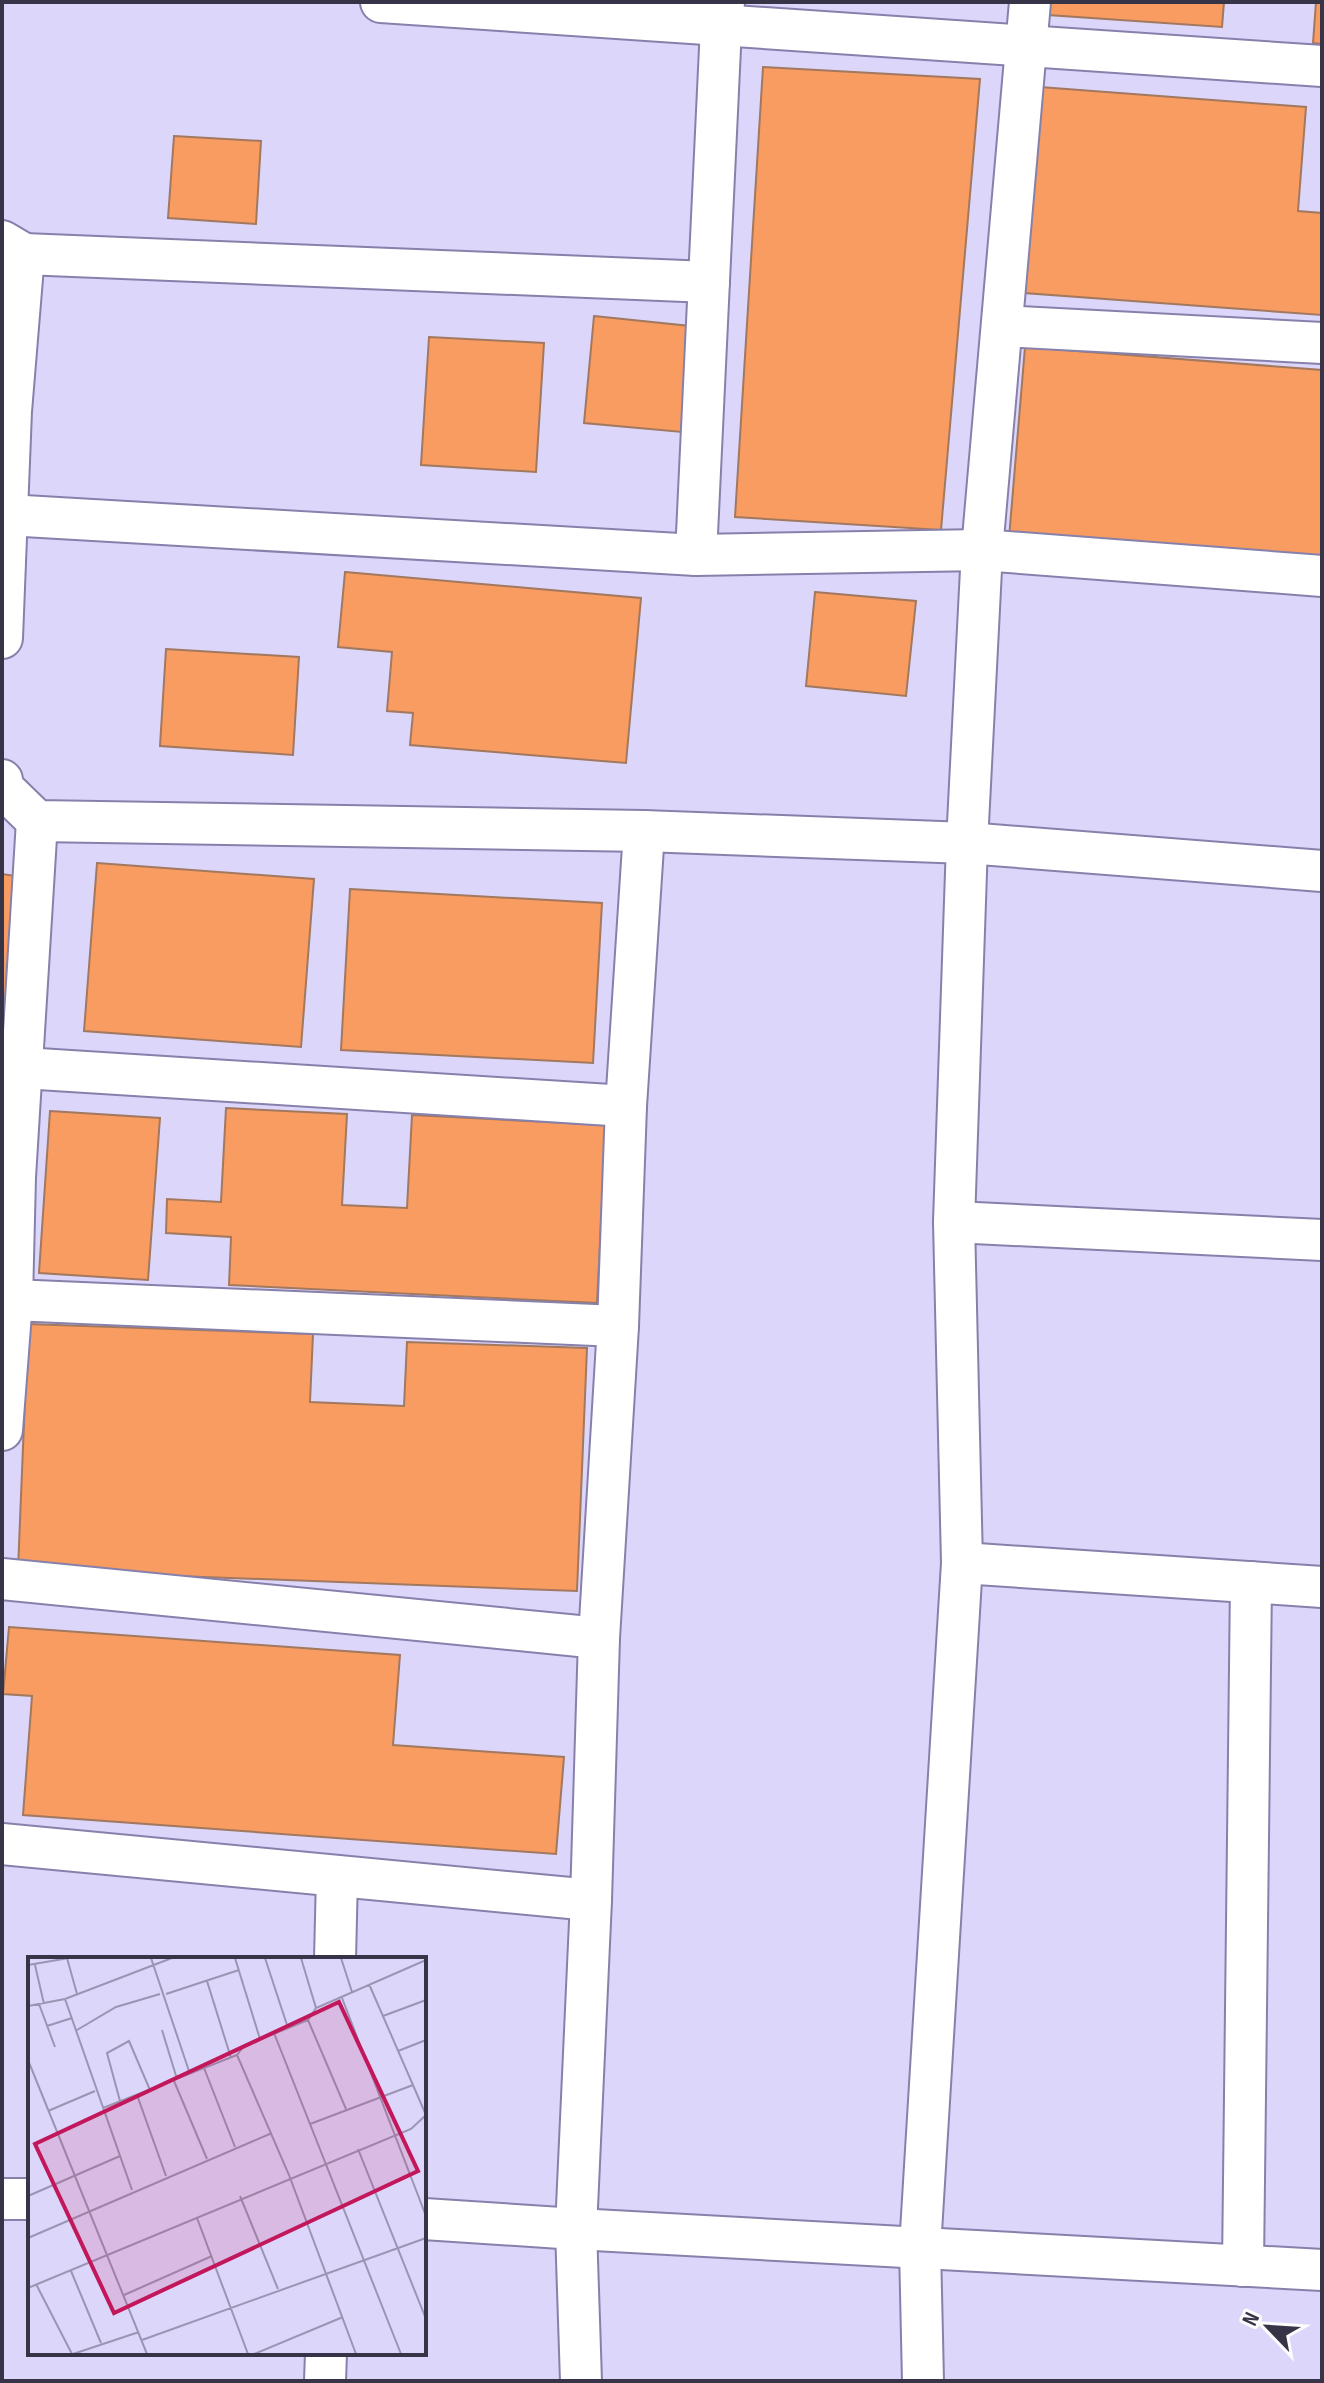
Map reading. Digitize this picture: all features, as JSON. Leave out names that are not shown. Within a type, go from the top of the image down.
[{"type":"street","points":[[381,2],[723,14],[1027,47],[1322,66]]},
{"type":"street","points":[[923,2381],[920,2248],[962,1563],[954,1222],[967,843],[982,550],[1030,2]]},
{"type":"street","points":[[696,555],[723,14]]},
{"type":"street","points":[[2,638],[13,248],[709,282]]},
{"type":"street","points":[[1003,326],[1322,343]]},
{"type":"street","points":[[7,515],[696,555],[982,550],[1322,576]]},
{"type":"street","points":[[2,780],[3,788],[37,821],[644,831],[967,843],[1322,871]]},
{"type":"street","points":[[2,1430],[9,1283],[8,1177],[23,1068],[18,865],[37,821]]},
{"type":"street","points":[[581,2381],[576,2229],[599,1638],[618,1326],[626,1106],[644,831]]},
{"type":"street","points":[[23,1068],[626,1106]]},
{"type":"street","points":[[954,1222],[1322,1240]]},
{"type":"street","points":[[9,1283],[618,1326]]},
{"type":"street","points":[[962,1563],[1322,1587]]},
{"type":"street","points":[[2,1579],[599,1638]]},
{"type":"street","points":[[1243,2266],[1251,1582]]},
{"type":"street","points":[[2,1844],[591,1900]]},
{"type":"street","points":[[335,1957],[337,1876]]},
{"type":"street","points":[[2,2199],[28,2199]]},
{"type":"street","points":[[426,2219],[1322,2270]]},
{"type":"street","points":[[325,2381],[326,2355]]},
{"type":"building","points":[[1049,2],[1224,2],[1222,27],[1048,15]]},
{"type":"building","points":[[1316,2],[1322,2],[1322,44],[1313,43]]},
{"type":"building","points":[[763,67],[980,79],[941,530],[735,517]]},
{"type":"building","points":[[1040,87],[1306,107],[1298,211],[1322,213],[1322,315],[1024,293]]},
{"type":"building","points":[[174,136],[261,141],[256,224],[168,218]]},
{"type":"building","points":[[594,316],[690,326],[682,432],[584,423]]},
{"type":"building","points":[[429,337],[544,343],[536,472],[421,465]]},
{"type":"building","points":[[1025,347],[1322,370],[1322,562],[1009,538]]},
{"type":"building","points":[[345,572],[641,598],[626,763],[410,745],[413,713],[387,711],[392,652],[338,647]]},
{"type":"building","points":[[815,592],[916,601],[906,696],[806,686]]},
{"type":"building","points":[[166,649],[299,657],[293,755],[160,746]]},
{"type":"building","points":[[97,863],[314,879],[301,1047],[84,1031]]},
{"type":"building","points":[[2,874],[22,877],[2,1048]]},
{"type":"building","points":[[350,889],[602,903],[593,1063],[341,1050]]},
{"type":"building","points":[[226,1108],[347,1114],[342,1205],[407,1208],[412,1115],[606,1125],[597,1303],[229,1285],[231,1237],[166,1233],[167,1199],[221,1202]]},
{"type":"building","points":[[50,1111],[160,1118],[148,1280],[39,1273]]},
{"type":"building","points":[[28,1324],[313,1334],[310,1402],[404,1406],[407,1342],[587,1348],[577,1591],[18,1570]]},
{"type":"building","points":[[9,1627],[400,1655],[393,1745],[564,1757],[556,1854],[23,1815],[32,1696],[3,1694]]}]
